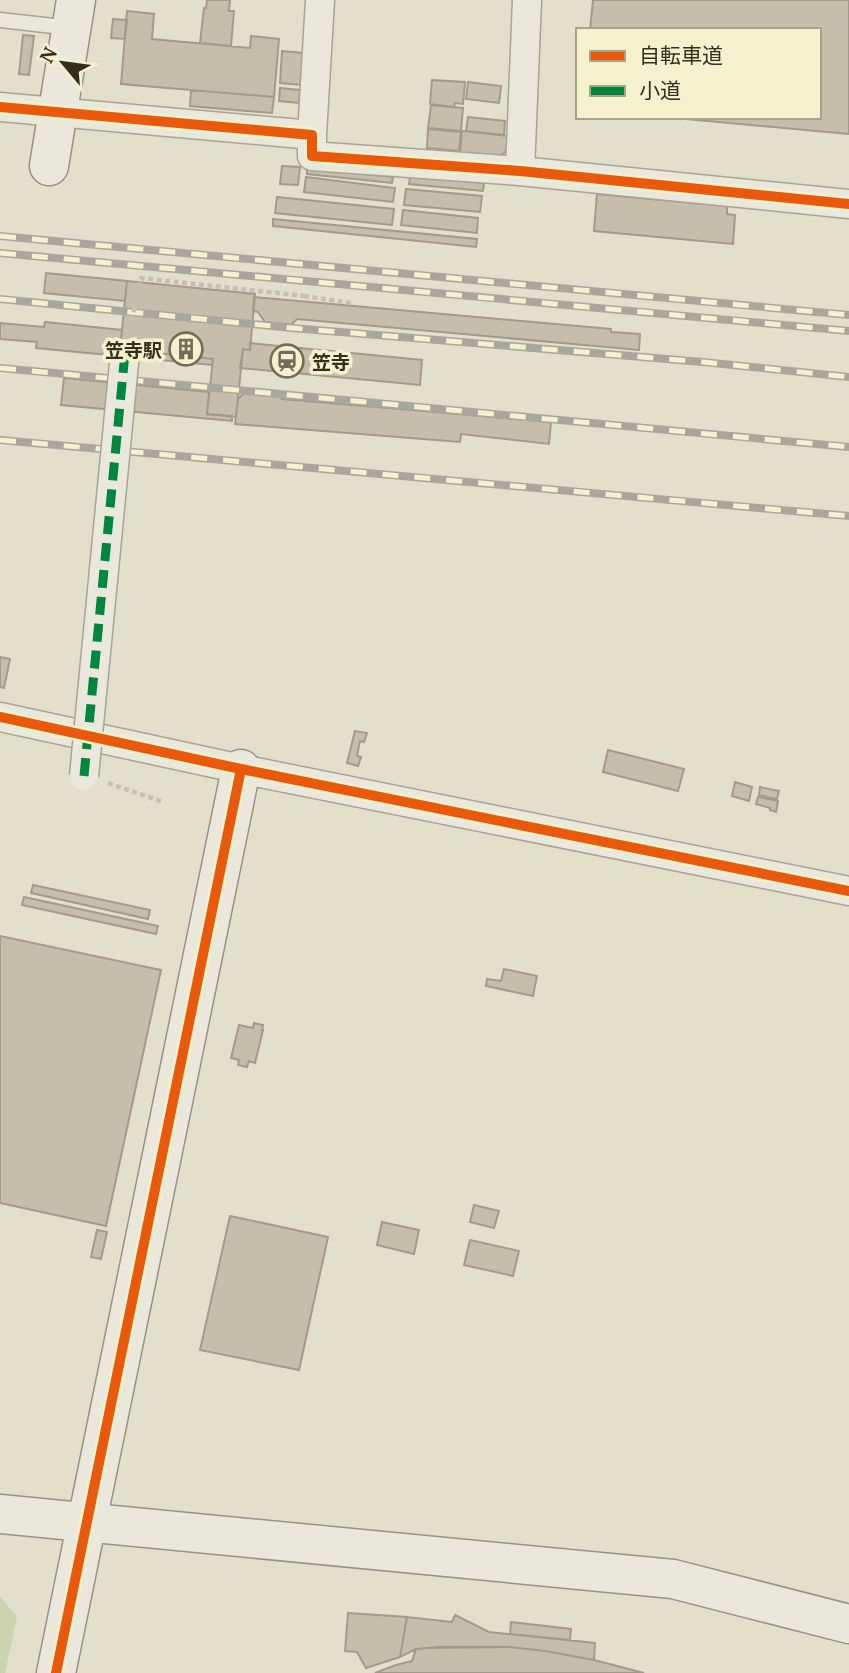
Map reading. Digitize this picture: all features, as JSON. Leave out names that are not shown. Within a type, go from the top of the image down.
[{"type":"street","points":[[320,0],[312,156],[520,171],[849,204]]},
{"type":"street","points":[[520,171],[527,0]]},
{"type":"street","points":[[49,166],[73,14]]},
{"type":"street","points":[[0,107],[312,135]]},
{"type":"street","points":[[84,776],[125,353]]},
{"type":"street","points":[[0,718],[849,891]]},
{"type":"street","points":[[56,1673],[241,769]]},
{"type":"street","points":[[0,1514],[673,1579],[849,1624]]},
{"type":"lane","points":[[0,20],[73,14]]},
{"type":"path","points":[[125,353],[141,278],[352,303]]},
{"type":"path","points":[[84,776],[163,802]]},
{"type":"green space","points":[[0,1596],[17,1617],[5,1673],[0,1673]]},
{"type":"building","points":[[207,0],[230,0],[229,11],[234,11],[231,46],[200,43]]},
{"type":"building","points":[[593,0],[849,0],[849,134],[686,119],[821,119],[821,28],[590,28]]},
{"type":"building","points":[[127,11],[154,14],[152,39],[250,48],[251,36],[279,39],[274,97],[121,84]]},
{"type":"building","points":[[113,19],[127,20],[125,39],[111,38]]},
{"type":"building","points":[[23,35],[34,36],[29,75],[19,74]]},
{"type":"building","points":[[282,51],[304,53],[302,85],[280,83]]},
{"type":"building","points":[[432,80],[465,82],[463,104],[455,103],[454,107],[430,104]]},
{"type":"building","points":[[468,82],[501,86],[499,103],[466,99]]},
{"type":"building","points":[[280,88],[300,90],[299,103],[279,101]]},
{"type":"building","points":[[191,90],[274,97],[272,113],[190,106]]},
{"type":"building","points":[[431,105],[463,108],[461,131],[428,128]]},
{"type":"building","points":[[468,117],[505,121],[504,135],[466,131]]},
{"type":"building","points":[[428,129],[461,132],[459,151],[427,148]]},
{"type":"building","points":[[462,131],[508,136],[507,150],[498,158],[460,154]]},
{"type":"building","points":[[282,166],[300,167],[298,185],[280,184]]},
{"type":"building","points":[[307,168],[393,177],[392,183],[307,174]]},
{"type":"building","points":[[410,176],[484,183],[483,191],[409,184]]},
{"type":"building","points":[[306,177],[395,188],[393,202],[304,192]]},
{"type":"building","points":[[406,189],[482,196],[480,212],[404,205]]},
{"type":"building","points":[[597,194],[727,206],[727,214],[735,215],[733,244],[594,231]]},
{"type":"building","points":[[277,197],[394,209],[392,225],[275,213]]},
{"type":"building","points":[[403,210],[478,218],[477,233],[401,225]]},
{"type":"building","points":[[273,219],[477,239],[476,247],[273,226]]},
{"type":"building","points":[[46,273],[127,281],[125,301],[44,293]]},
{"type":"building","name":"笠寺駅","points":[[127,281],[255,294],[250,350],[243,349],[236,417],[207,414],[213,359],[120,349]]},
{"type":"building","points":[[254,297],[611,329],[611,332],[640,334],[639,350],[297,319],[291,325],[265,322],[258,312],[253,311]]},
{"type":"building","points":[[45,322],[122,330],[120,349],[213,359],[212,365],[36,348],[37,342],[0,339],[0,323],[44,327]]},
{"type":"building","points":[[250,343],[422,360],[420,385],[240,368],[243,349],[250,350]]},
{"type":"building","points":[[64,378],[209,392],[207,414],[232,416],[232,421],[61,405]]},
{"type":"building","points":[[247,390],[277,393],[282,399],[551,422],[549,444],[461,434],[460,442],[235,424],[238,399]]},
{"type":"building","points":[[0,657],[10,659],[4,688],[0,687]]},
{"type":"building","points":[[355,731],[367,733],[364,742],[360,741],[357,756],[361,757],[358,766],[347,763]]},
{"type":"building","points":[[608,750],[684,769],[678,791],[603,772]]},
{"type":"building","points":[[735,782],[752,787],[749,801],[732,796]]},
{"type":"building","points":[[760,787],[779,791],[777,799],[759,795]]},
{"type":"building","points":[[758,797],[778,801],[776,812],[756,804]]},
{"type":"building","points":[[33,885],[150,910],[148,919],[31,893]]},
{"type":"building","points":[[24,897],[158,926],[156,934],[22,905]]},
{"type":"building","points":[[0,936],[161,970],[106,1226],[0,1203]]},
{"type":"building","points":[[504,969],[537,976],[533,996],[486,986],[487,979],[501,981]]},
{"type":"building","points":[[254,1023],[263,1025],[255,1063],[249,1061],[247,1067],[238,1065],[239,1060],[231,1058],[239,1025],[253,1028]]},
{"type":"building","points":[[474,1205],[499,1211],[494,1228],[470,1222]]},
{"type":"building","points":[[230,1216],[328,1237],[299,1370],[200,1350]]},
{"type":"building","points":[[382,1222],[419,1230],[414,1254],[377,1245]]},
{"type":"building","points":[[97,1230],[107,1232],[101,1259],[91,1257]]},
{"type":"building","points":[[470,1240],[519,1251],[513,1276],[464,1265]]},
{"type":"building","points":[[348,1613],[407,1617],[400,1657],[366,1668],[357,1652],[345,1651]]},
{"type":"building","points":[[455,1615],[489,1632],[595,1643],[594,1660],[509,1647],[416,1649],[400,1657],[407,1617],[452,1622]]},
{"type":"building","points":[[511,1622],[571,1629],[570,1640],[510,1634]]},
{"type":"building","points":[[509,1647],[545,1651],[644,1673],[375,1673],[412,1661],[416,1649]]},
{"type":"railway","points":[[0,236],[849,315]]},
{"type":"railway","points":[[0,253],[849,331]]},
{"type":"railway","points":[[0,299],[292,328],[703,362],[849,377]]},
{"type":"railway","points":[[0,368],[849,447]]},
{"type":"railway","points":[[0,440],[849,516]]},
{"type":"marked path","points":[[84,776],[125,353]]},
{"type":"cycle path","points":[[0,107],[312,135],[312,156],[520,171],[849,204]]},
{"type":"cycle path","points":[[0,717],[241,769],[849,891]]},
{"type":"cycle path","points":[[56,1673],[241,769]]},
{"type":"place","name":"笠寺駅","points":[[186,349]]},
{"type":"place","name":"笠寺","points":[[287,361]]}]
